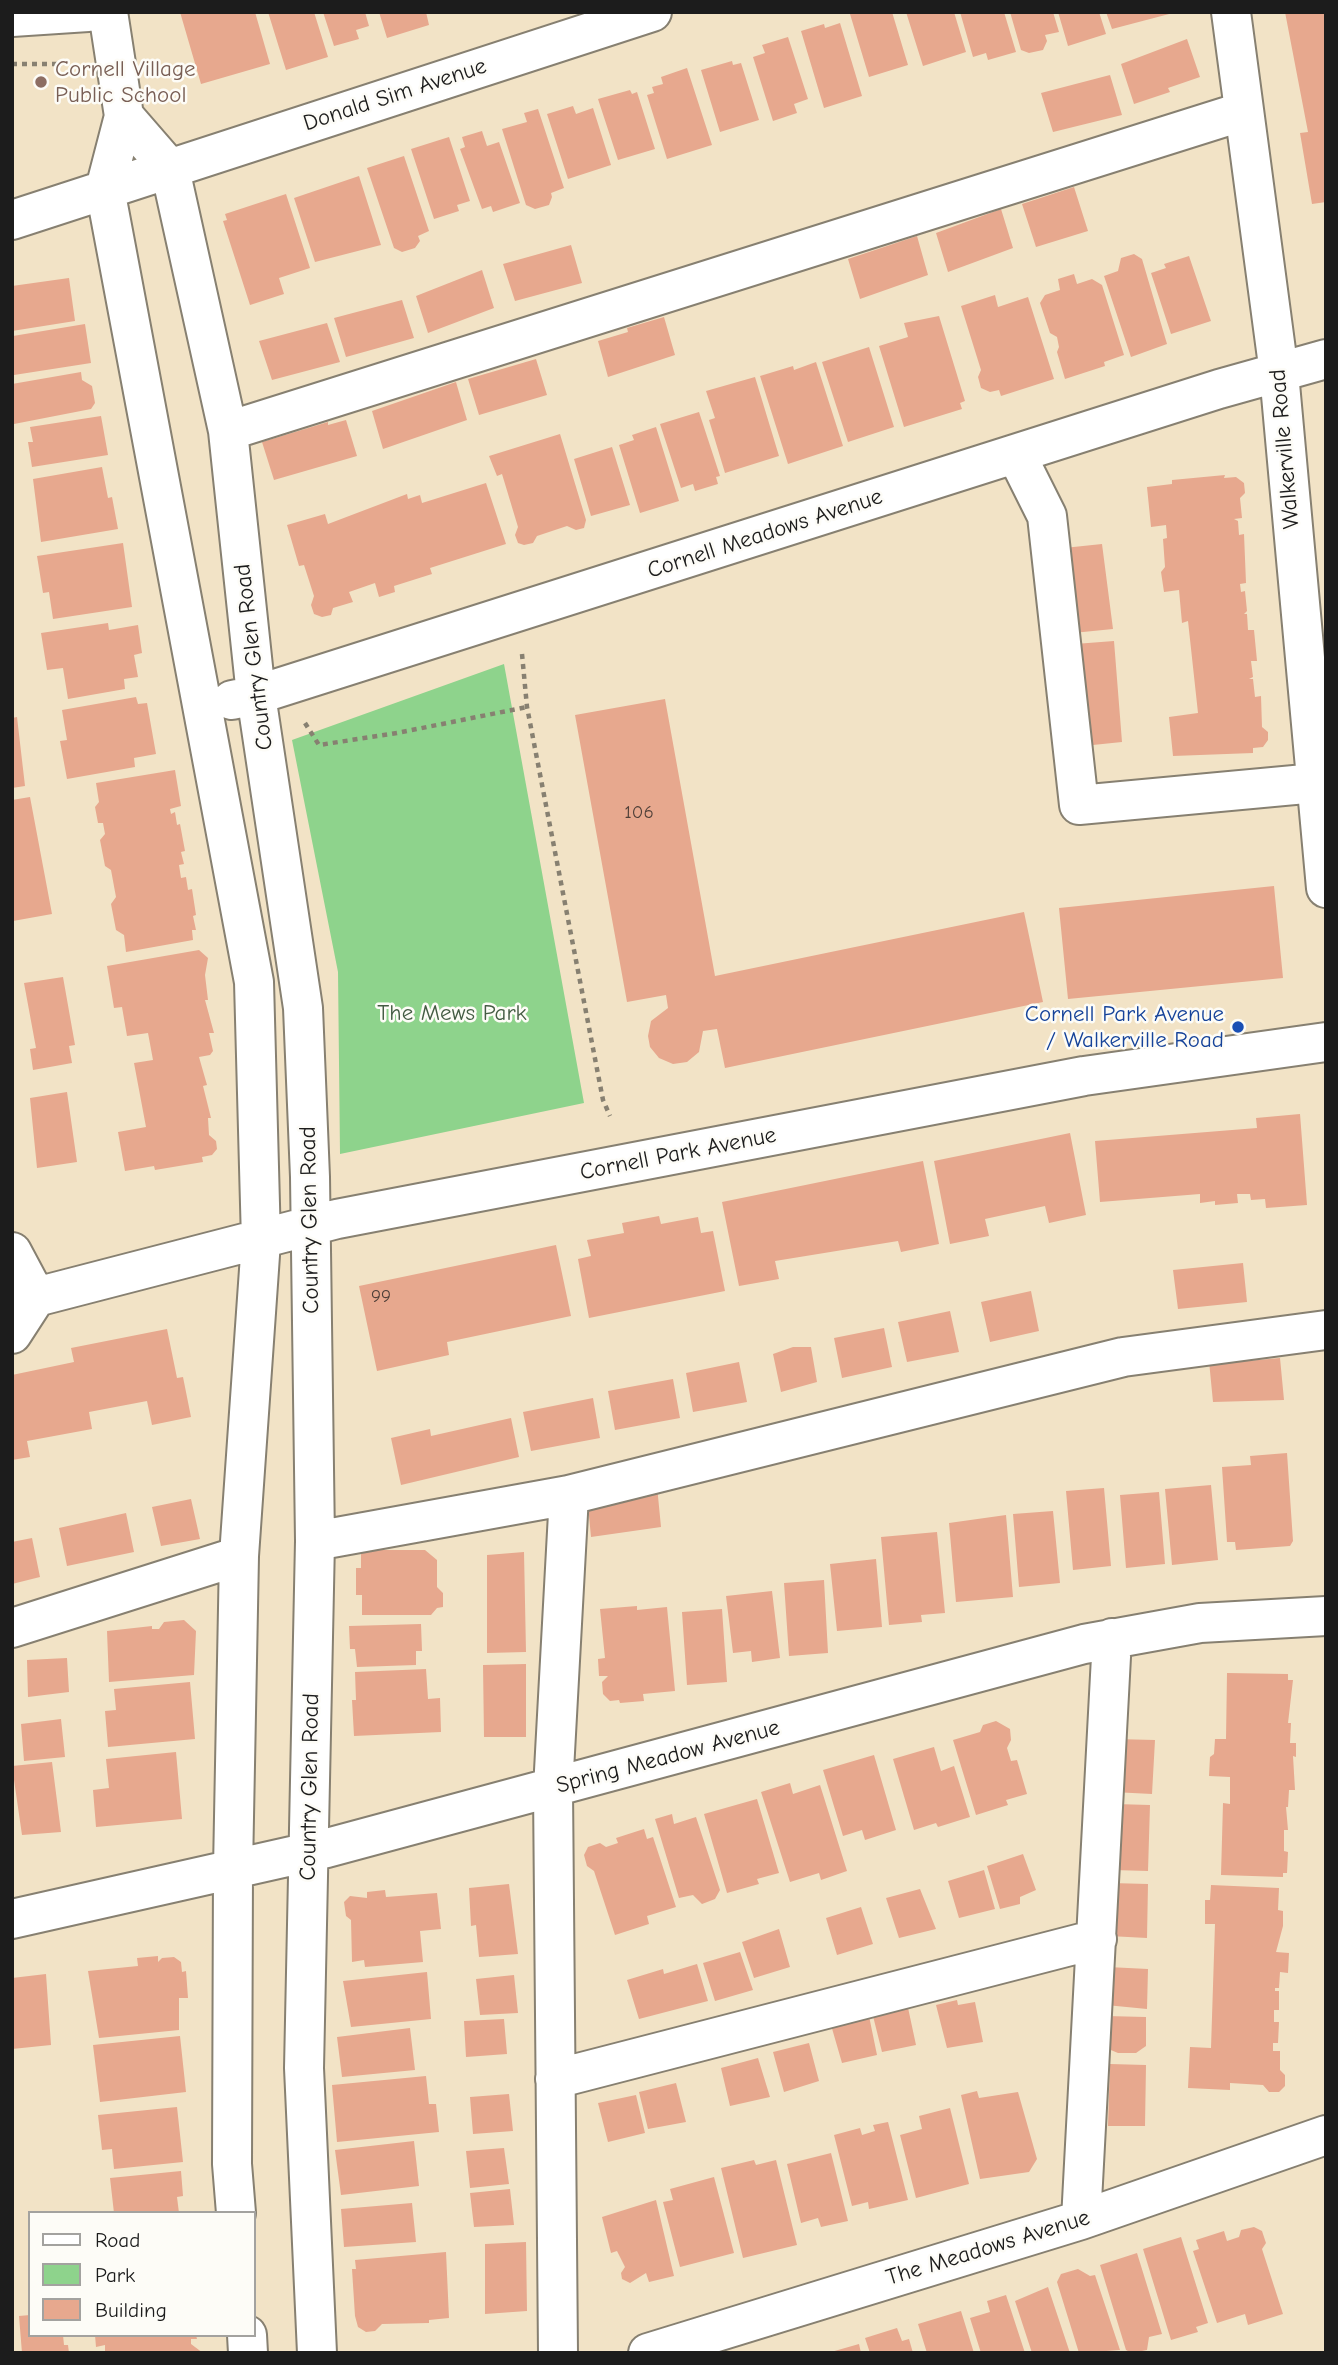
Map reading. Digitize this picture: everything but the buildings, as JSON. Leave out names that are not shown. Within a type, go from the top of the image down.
[{"type":"street","points":[[12,17],[88,12]]},
{"type":"street","name":"Country Glen Road","points":[[107,12],[124,116],[138,179],[203,706],[254,982],[261,1241],[239,1556],[233,1869],[232,2164],[236,2211]]},
{"type":"street","name":"Donald Sim Avenue","points":[[12,220],[652,12]]},
{"type":"street","name":"Walkerville Road","points":[[1231,12],[1279,373],[1319,738],[1316,783],[1326,887]]},
{"type":"street","points":[[228,431],[1244,111]]},
{"type":"street","name":"Country Glen Road","points":[[124,116],[138,179],[228,431],[256,695],[303,1007],[311,1225],[315,1541],[304,2068],[317,2353]]},
{"type":"street","name":"Cornell Meadows Avenue","points":[[203,706],[256,695],[1016,454],[1326,359]]},
{"type":"street","points":[[1016,454],[1047,516],[1079,805],[1316,783]]},
{"type":"street","name":"Cornell Park Avenue","points":[[24,1292],[261,1241],[311,1225],[1084,1076],[1326,1042]]},
{"type":"street","points":[[12,1252],[24,1292],[12,1334]]},
{"type":"street","points":[[315,1541],[569,1496],[1123,1357],[1326,1330]]},
{"type":"street","points":[[558,2353],[553,1789],[569,1496]]},
{"type":"street","points":[[12,1628],[239,1556]]},
{"type":"street","name":"Spring Meadow Avenue","points":[[12,1919],[308,1853],[1112,1638],[1200,1623],[1326,1616]]},
{"type":"street","points":[[1081,2220],[1112,1638]]},
{"type":"street","points":[[555,2079],[1097,1939]]},
{"type":"street","name":"The Meadows Avenue","points":[[648,2353],[1081,2220],[1326,2135]]},
{"type":"path","points":[[12,64],[58,64]]},
{"type":"path","points":[[522,654],[527,707],[603,1100],[610,1116]]},
{"type":"path","points":[[305,723],[319,745],[397,733],[527,707]]},
{"type":"green space","name":"The Mews Park","points":[[504,664],[584,1103],[340,1154],[338,972],[292,740]]},
{"type":"place","name":"Cornell Village Public School","points":[[41,82]]},
{"type":"place","name":"Cornell Park Avenue / Walkerville Road","points":[[1238,1027]]}]
